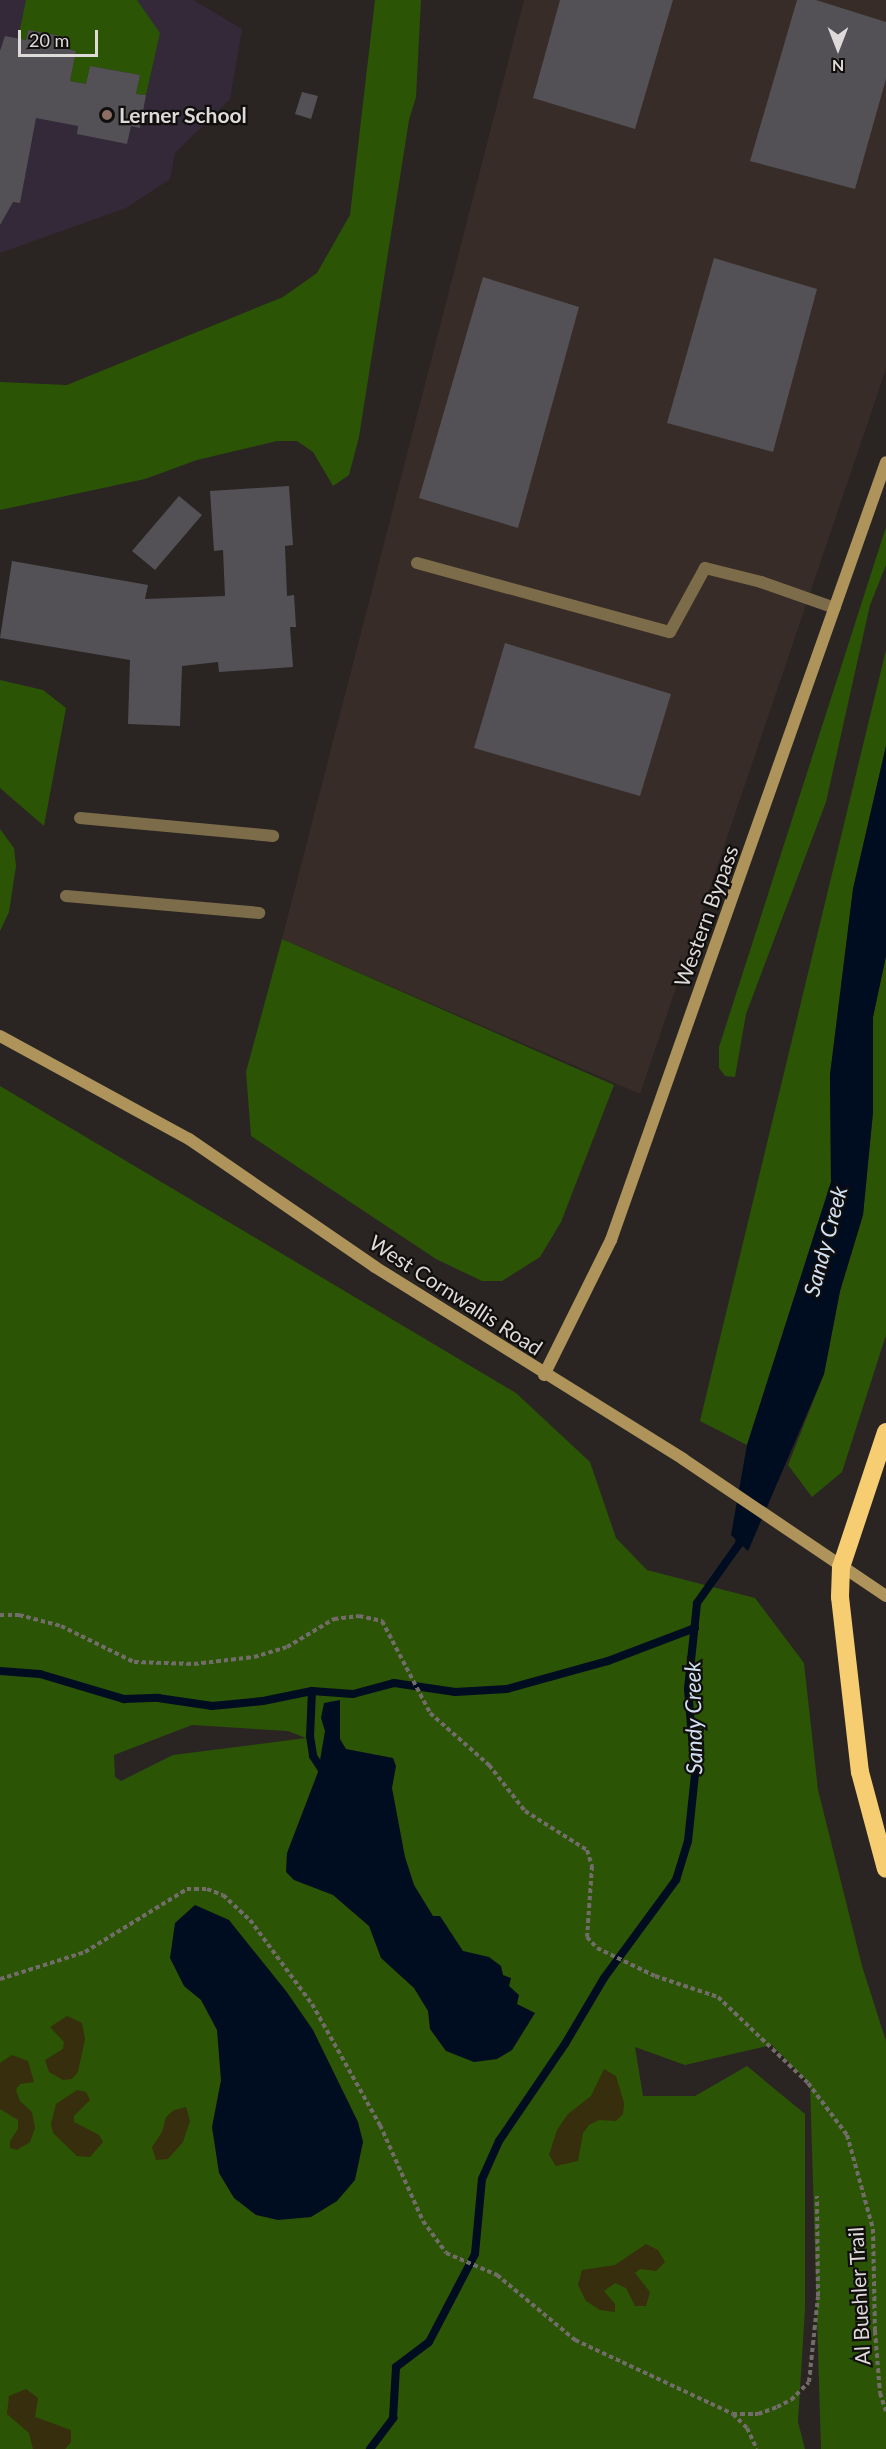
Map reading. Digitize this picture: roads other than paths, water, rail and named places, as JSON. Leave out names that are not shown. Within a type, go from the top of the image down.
[{"type":"highway","points":[[886,1432],[841,1567],[841,1606],[860,1772],[886,1869]]},
{"type":"street","name":"Western Bypass","points":[[544,1375],[611,1240],[886,462]]},
{"type":"street","name":"West Cornwallis Road","points":[[0,1036],[189,1139],[375,1267],[544,1375],[683,1459],[886,1596]]},
{"type":"lane","points":[[417,563],[670,632],[705,568],[761,582],[835,608]]},
{"type":"lane","points":[[80,818],[273,836]]},
{"type":"lane","points":[[66,896],[259,913]]},
{"type":"water","points":[[886,746],[886,956],[873,1017],[873,1112],[863,1215],[840,1291],[824,1374],[748,1551],[731,1535],[747,1445],[831,1182],[830,1075],[853,889]]},
{"type":"water","points":[[340,1700],[340,1739],[346,1749],[393,1758],[396,1766],[392,1788],[405,1857],[414,1885],[433,1916],[440,1916],[463,1951],[489,1957],[501,1966],[503,1975],[511,1978],[509,1986],[519,1995],[517,2004],[535,2013],[512,2050],[497,2059],[474,2062],[446,2051],[430,2029],[428,2011],[414,1988],[381,1958],[369,1926],[333,1895],[294,1880],[286,1872],[287,1853],[318,1772],[325,1731],[321,1718],[324,1703]]},
{"type":"water","points":[[195,1905],[229,1920],[286,1991],[313,2030],[358,2122],[363,2142],[355,2180],[337,2201],[311,2217],[278,2220],[256,2215],[234,2198],[219,2173],[212,2127],[221,2080],[217,2030],[201,2000],[184,1986],[170,1958],[175,1923]]},
{"type":"waterway","name":"Sandy Creek","points":[[370,2449],[393,2418],[396,2367],[429,2342],[475,2254],[482,2179],[499,2141],[565,2044],[604,1978],[676,1880],[688,1841],[695,1774],[688,1689],[697,1603],[739,1544],[741,1532]]},
{"type":"waterway","points":[[0,1671],[40,1674],[124,1699],[158,1698],[212,1706],[263,1701],[312,1691],[353,1694],[394,1683],[455,1692],[507,1689],[608,1661],[695,1628]]},
{"type":"waterway","points":[[312,1691],[310,1736],[313,1756],[324,1773]]},
{"type":"place","name":"Lerner School","points":[[107,115]]}]
